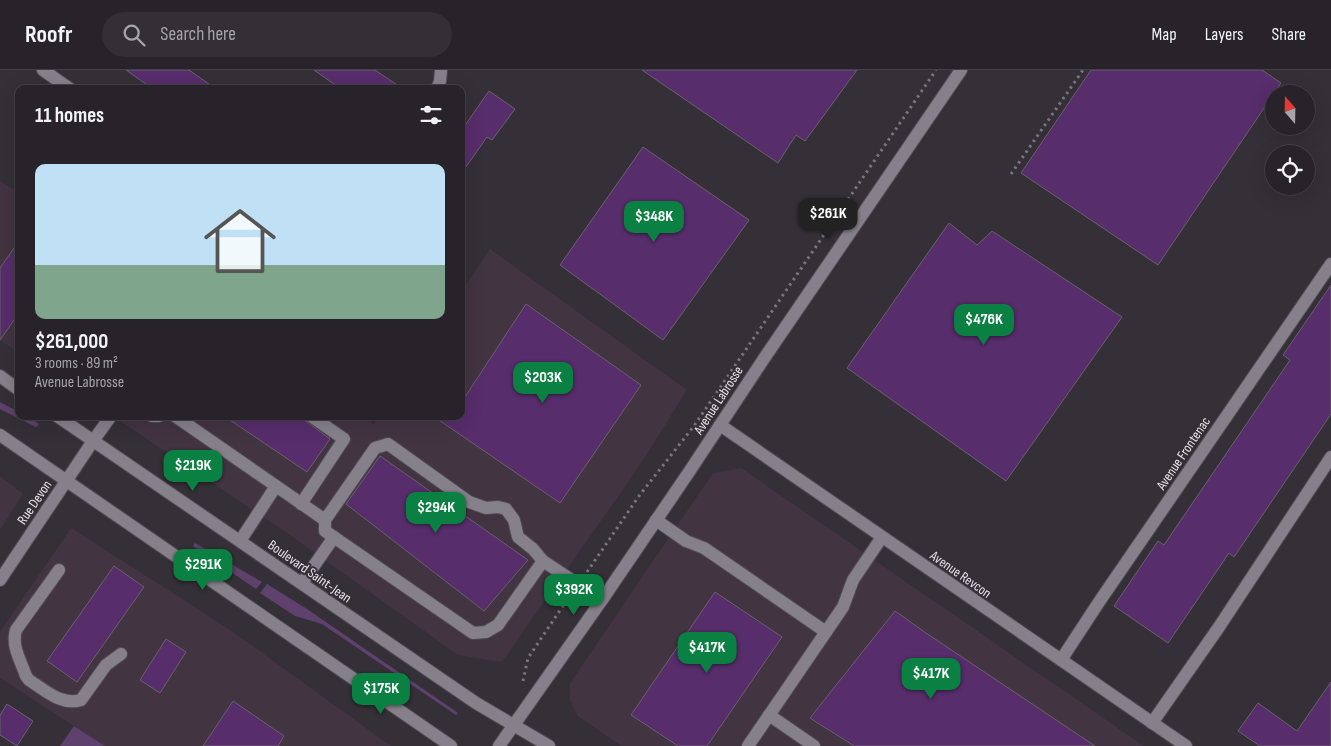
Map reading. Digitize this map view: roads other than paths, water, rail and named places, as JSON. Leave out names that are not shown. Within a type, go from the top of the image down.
[{"type":"street","points":[[43,70],[64,85]]},
{"type":"street","points":[[438,85],[441,70]]},
{"type":"street","name":"Avenue Labrosse","points":[[499,746],[602,600],[758,366],[961,70]]},
{"type":"street","name":"Avenue Frontenac","points":[[1061,660],[1331,264]]},
{"type":"street","points":[[0,376],[15,387]]},
{"type":"street","name":"Boulevard Saint-Jean","points":[[63,420],[476,704],[549,746]]},
{"type":"street","name":"Rue Devon","points":[[0,580],[108,420]]},
{"type":"street","points":[[181,420],[324,520]]},
{"type":"street","points":[[301,504],[344,439],[317,420]]},
{"type":"street","name":"Avenue Revcon","points":[[720,425],[1186,746]]},
{"type":"street","points":[[0,435],[451,746]]},
{"type":"street","points":[[543,561],[498,625],[486,632],[473,633],[325,532],[324,520],[375,448],[388,444],[469,502],[486,508],[498,507],[506,509],[514,520],[518,537],[534,549],[543,561],[602,600]]},
{"type":"street","points":[[1152,723],[1219,627],[1331,457]]},
{"type":"street","points":[[240,541],[276,486]]},
{"type":"street","points":[[656,520],[686,541],[704,548],[826,632]]},
{"type":"street","points":[[302,583],[334,537]]},
{"type":"street","points":[[748,746],[843,607],[853,580],[882,537]]},
{"type":"street","points":[[59,570],[14,635],[15,647],[26,676],[56,698],[75,702],[81,700],[106,665],[121,654]]},
{"type":"street","points":[[769,715],[814,746]]}]
